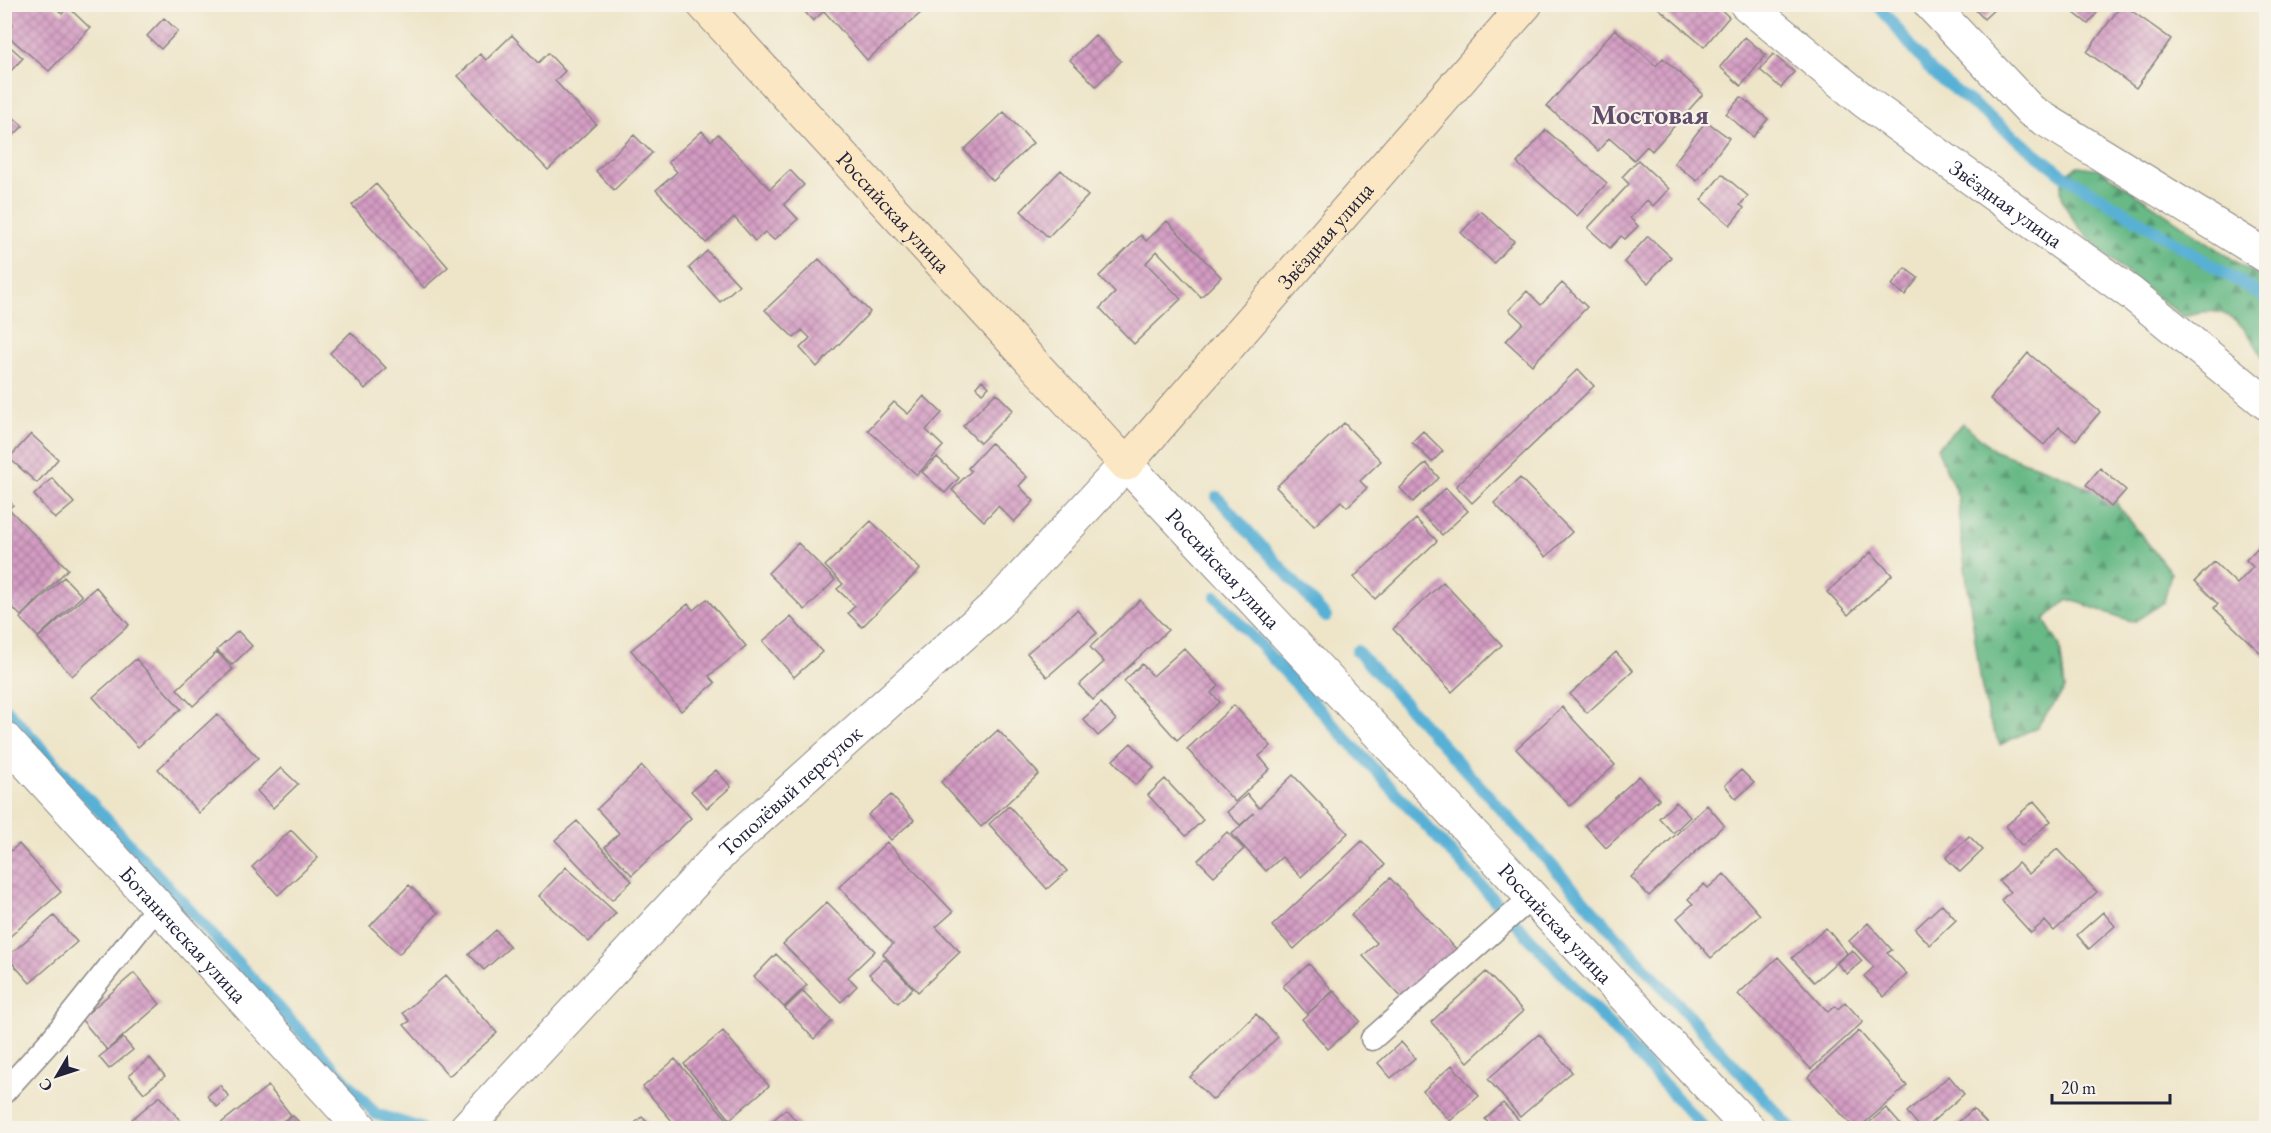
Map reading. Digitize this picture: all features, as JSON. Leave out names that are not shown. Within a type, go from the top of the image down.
[{"type":"street","name":"Российская улица","points":[[703,4],[1126,464],[1748,1128]]},
{"type":"street","name":"Звёздная улица","points":[[1126,464],[1526,4]]},
{"type":"street","name":"Звёздная улица","points":[[1746,4],[1864,101],[2132,294],[2266,403]]},
{"type":"street","points":[[1930,4],[2031,111],[2266,256]]},
{"type":"street","name":"Тополёвый переулок","points":[[466,1128],[723,850],[997,604],[1126,464]]},
{"type":"street","name":"Ботаническая улица","points":[[4,738],[362,1128]]},
{"type":"lane","points":[[1372,1040],[1532,897]]},
{"type":"lane","points":[[4,1092],[51,1040],[158,906]]},
{"type":"green space","points":[[2078,166],[2100,169],[2266,282],[2266,364],[2252,339],[2235,320],[2225,314],[2213,312],[2200,312],[2184,317],[2097,247],[2076,223],[2063,201],[2063,181]]},
{"type":"green space","points":[[1963,423],[1995,451],[2054,472],[2114,500],[2171,573],[2164,602],[2134,622],[2068,599],[2044,620],[2060,646],[2065,689],[2037,727],[2000,745],[1988,717],[1981,683],[1962,545],[1958,497],[1937,448]]},
{"type":"building","points":[[4,4],[52,4],[62,14],[68,7],[90,28],[49,71],[4,33],[13,24],[4,16]]},
{"type":"building","points":[[798,4],[931,4],[867,60],[824,11],[813,21]]},
{"type":"building","points":[[1657,4],[1715,4],[1729,17],[1704,47],[1656,6]]},
{"type":"building","points":[[1970,4],[2000,4],[1984,19]]},
{"type":"building","points":[[2079,4],[2104,4],[2088,24],[2073,12]]},
{"type":"building","points":[[2122,4],[2171,39],[2136,88],[2087,52]]},
{"type":"building","points":[[164,18],[178,31],[161,49],[147,36]]},
{"type":"building","points":[[1615,29],[1656,66],[1663,58],[1703,94],[1652,151],[1647,146],[1634,160],[1609,138],[1598,151],[1547,106]]},
{"type":"building","points":[[512,35],[538,63],[548,53],[565,71],[555,81],[596,124],[548,170],[458,76],[480,54],[486,60]]},
{"type":"building","points":[[1095,35],[1121,61],[1096,86],[1070,60]]},
{"type":"building","points":[[1745,37],[1766,55],[1741,86],[1720,67]]},
{"type":"building","points":[[4,41],[23,58],[4,78]]},
{"type":"building","points":[[1773,54],[1794,72],[1781,88],[1760,70]]},
{"type":"building","points":[[1741,97],[1768,119],[1753,137],[1726,114]]},
{"type":"building","points":[[4,109],[23,126],[4,145]]},
{"type":"building","points":[[1004,112],[1033,143],[993,181],[964,150]]},
{"type":"building","points":[[1706,121],[1729,138],[1697,181],[1674,163]]},
{"type":"building","points":[[1546,130],[1607,183],[1577,216],[1517,163]]},
{"type":"building","points":[[702,131],[711,141],[718,134],[770,189],[790,170],[804,185],[784,204],[798,219],[774,240],[765,232],[755,241],[734,217],[706,243],[656,190],[677,172],[668,162]]},
{"type":"building","points":[[634,135],[652,153],[614,190],[596,171]]},
{"type":"building","points":[[1638,160],[1669,189],[1653,206],[1647,200],[1630,218],[1638,226],[1625,239],[1621,236],[1610,248],[1588,228],[1629,184],[1622,177]]},
{"type":"building","points":[[1061,170],[1088,196],[1048,237],[1021,211]]},
{"type":"building","points":[[1722,174],[1748,196],[1740,205],[1744,208],[1730,225],[1701,200]]},
{"type":"building","points":[[376,184],[448,267],[424,288],[352,205]]},
{"type":"building","points":[[1481,211],[1514,241],[1494,263],[1461,233]]},
{"type":"building","points":[[1167,221],[1221,277],[1201,297],[1157,251],[1146,263],[1181,299],[1134,344],[1100,308],[1115,293],[1099,276],[1141,235],[1146,241]]},
{"type":"building","points":[[1648,236],[1671,257],[1648,283],[1624,262]]},
{"type":"building","points":[[707,251],[739,285],[720,302],[689,268]]},
{"type":"building","points":[[819,259],[870,312],[817,367],[800,348],[810,338],[802,330],[794,338],[765,310]]},
{"type":"building","points":[[1905,268],[1918,278],[1905,295],[1892,285]]},
{"type":"building","points":[[1562,283],[1587,307],[1532,365],[1506,341],[1523,323],[1509,310],[1527,291],[1541,305]]},
{"type":"building","points":[[351,332],[386,368],[365,389],[330,353]]},
{"type":"building","points":[[2028,353],[2100,412],[2076,440],[2059,427],[2044,445],[1990,399]]},
{"type":"building","points":[[1578,369],[1594,386],[1472,503],[1456,486]]},
{"type":"building","points":[[982,380],[989,387],[982,393],[976,387]]},
{"type":"building","points":[[996,393],[1013,410],[980,443],[963,426]]},
{"type":"building","points":[[924,396],[942,413],[926,430],[943,446],[917,475],[868,430],[894,402],[908,414]]},
{"type":"building","points":[[1344,423],[1381,461],[1360,481],[1367,488],[1347,507],[1341,501],[1314,526],[1276,487]]},
{"type":"building","points":[[1423,431],[1443,451],[1432,462],[1412,442]]},
{"type":"building","points":[[31,434],[58,459],[37,483],[9,458]]},
{"type":"building","points":[[991,443],[1027,477],[1019,486],[1034,501],[1014,522],[998,506],[984,521],[952,490],[971,471],[968,468]]},
{"type":"building","points":[[937,457],[959,478],[945,493],[922,472]]},
{"type":"building","points":[[1426,463],[1439,478],[1413,502],[1400,488]]},
{"type":"building","points":[[2100,468],[2126,490],[2111,507],[2086,485]]},
{"type":"building","points":[[52,478],[74,503],[55,519],[34,495]]},
{"type":"building","points":[[1520,478],[1572,532],[1546,557],[1494,503]]},
{"type":"building","points":[[1446,488],[1468,511],[1442,535],[1420,512]]},
{"type":"building","points":[[4,496],[13,505],[4,513]]},
{"type":"building","points":[[10,510],[68,569],[21,616],[4,599],[4,516]]},
{"type":"building","points":[[1416,519],[1437,541],[1375,599],[1354,577]]},
{"type":"building","points":[[871,521],[920,569],[862,627],[848,613],[855,606],[837,589],[843,584],[825,566]]},
{"type":"building","points":[[2266,539],[2266,658],[2214,608],[2218,604],[2195,581],[2214,562],[2237,584],[2253,567],[2246,560]]},
{"type":"building","points":[[798,543],[835,580],[805,610],[768,573]]},
{"type":"building","points":[[1871,552],[1892,575],[1848,615],[1827,592]]},
{"type":"building","points":[[64,577],[82,596],[38,637],[20,618]]},
{"type":"building","points":[[1443,582],[1502,645],[1452,692],[1393,629]]},
{"type":"building","points":[[96,587],[129,625],[72,676],[38,638]]},
{"type":"building","points":[[707,599],[746,646],[709,676],[715,683],[681,711],[631,650],[688,604],[693,610]]},
{"type":"building","points":[[1140,600],[1168,630],[1093,700],[1079,685],[1104,662],[1090,647]]},
{"type":"building","points":[[1077,610],[1097,633],[1047,677],[1027,653]]},
{"type":"building","points":[[791,617],[822,652],[794,677],[763,641]]},
{"type":"building","points":[[238,631],[252,646],[232,665],[217,650]]},
{"type":"building","points":[[1184,648],[1219,686],[1211,693],[1220,702],[1177,740],[1124,681],[1142,664],[1153,676]]},
{"type":"building","points":[[217,652],[233,669],[193,706],[177,689]]},
{"type":"building","points":[[1616,652],[1633,671],[1587,713],[1570,694]]},
{"type":"building","points":[[136,659],[181,709],[138,747],[93,697]]},
{"type":"building","points":[[1101,703],[1116,720],[1098,736],[1083,719]]},
{"type":"building","points":[[1234,705],[1271,746],[1259,756],[1270,769],[1235,802],[1187,749]]},
{"type":"building","points":[[1562,707],[1615,765],[1570,806],[1516,749]]},
{"type":"building","points":[[217,714],[258,758],[199,813],[158,769]]},
{"type":"building","points":[[998,730],[1039,774],[981,827],[941,782]]},
{"type":"building","points":[[1131,743],[1154,768],[1135,785],[1113,760]]},
{"type":"building","points":[[642,766],[691,818],[632,875],[605,847],[619,833],[597,809]]},
{"type":"building","points":[[281,768],[298,784],[273,808],[257,791]]},
{"type":"building","points":[[716,770],[731,787],[707,808],[691,791]]},
{"type":"building","points":[[1741,770],[1754,783],[1736,799],[1725,785]]},
{"type":"building","points":[[1293,775],[1348,833],[1301,877],[1282,857],[1266,871],[1232,834],[1254,813],[1240,825],[1227,812],[1247,794],[1259,808]]},
{"type":"building","points":[[1639,776],[1659,799],[1606,848],[1585,825]]},
{"type":"building","points":[[1165,779],[1203,820],[1186,836],[1148,795]]},
{"type":"building","points":[[891,795],[914,820],[891,840],[868,815]]},
{"type":"building","points":[[2034,801],[2051,821],[2022,846],[2006,826]]},
{"type":"building","points":[[1676,802],[1690,817],[1673,833],[1659,818]]},
{"type":"building","points":[[1707,805],[1724,825],[1649,896],[1631,877]]},
{"type":"building","points":[[1009,806],[1067,871],[1047,889],[989,824]]},
{"type":"building","points":[[577,821],[632,881],[612,900],[555,840]]},
{"type":"building","points":[[291,830],[318,858],[278,895],[252,867]]},
{"type":"building","points":[[1227,832],[1244,849],[1214,876],[1198,860]]},
{"type":"building","points":[[1969,836],[1983,850],[1960,872],[1946,858]]},
{"type":"building","points":[[1362,841],[1385,865],[1294,949],[1272,926]]},
{"type":"building","points":[[887,842],[953,912],[936,927],[960,952],[918,992],[883,954],[893,944],[839,887]]},
{"type":"building","points":[[19,844],[61,892],[7,939],[4,936],[4,857]]},
{"type":"building","points":[[2057,849],[2097,892],[2054,931],[2045,921],[2031,933],[2001,900],[2010,892],[1999,881],[2018,863],[2029,874]]},
{"type":"building","points":[[566,867],[616,913],[589,942],[539,896]]},
{"type":"building","points":[[1724,874],[1760,915],[1711,958],[1677,918],[1693,904],[1688,899],[1704,884],[1708,888]]},
{"type":"building","points":[[1390,878],[1458,951],[1404,1000],[1363,956],[1377,943],[1351,915]]},
{"type":"building","points":[[409,885],[438,913],[399,954],[370,926]]},
{"type":"building","points":[[827,902],[875,951],[848,977],[857,986],[841,1002],[783,944]]},
{"type":"building","points":[[1942,904],[1956,920],[1930,945],[1915,929]]},
{"type":"building","points":[[2103,912],[2115,926],[2089,949],[2077,935]]},
{"type":"building","points":[[54,916],[77,942],[30,983],[7,957]]},
{"type":"building","points":[[1868,923],[1892,950],[1887,953],[1907,974],[1884,997],[1864,976],[1874,967],[1849,941]]},
{"type":"building","points":[[1826,928],[1847,953],[1814,982],[1792,958]]},
{"type":"building","points":[[496,930],[510,947],[484,970],[469,954]]},
{"type":"building","points":[[1852,950],[1862,961],[1847,974],[1837,963]]},
{"type":"building","points":[[776,954],[807,985],[784,1007],[754,977]]},
{"type":"building","points":[[1778,957],[1828,1012],[1835,1006],[1838,1009],[1845,1002],[1863,1022],[1811,1069],[1738,994]]},
{"type":"building","points":[[885,959],[913,988],[898,1003],[869,974]]},
{"type":"building","points":[[1309,964],[1333,991],[1307,1014],[1283,986]]},
{"type":"building","points":[[1486,972],[1523,1011],[1468,1062],[1431,1022]]},
{"type":"building","points":[[134,973],[160,1004],[107,1050],[81,1019]]},
{"type":"building","points":[[446,975],[497,1033],[449,1076],[404,1025],[410,1021],[403,1013]]},
{"type":"building","points":[[803,991],[832,1021],[814,1039],[785,1008]]},
{"type":"building","points":[[1334,991],[1360,1021],[1328,1049],[1302,1019]]},
{"type":"building","points":[[1256,1014],[1278,1037],[1213,1100],[1190,1077]]},
{"type":"building","points":[[723,1031],[769,1086],[730,1119],[684,1064]]},
{"type":"building","points":[[1859,1031],[1907,1086],[1859,1128],[1854,1128],[1808,1077]]},
{"type":"building","points":[[1539,1034],[1572,1072],[1520,1117],[1488,1079]]},
{"type":"building","points":[[123,1038],[133,1050],[109,1069],[99,1057]]},
{"type":"building","points":[[1401,1042],[1415,1058],[1391,1078],[1378,1063]]},
{"type":"building","points":[[150,1058],[165,1076],[144,1093],[129,1075]]},
{"type":"building","points":[[675,1059],[728,1120],[718,1128],[678,1128],[643,1087]]},
{"type":"building","points":[[1452,1065],[1479,1096],[1450,1121],[1423,1091]]},
{"type":"building","points":[[1949,1076],[1964,1094],[1925,1128],[1921,1128],[1907,1112]]},
{"type":"building","points":[[220,1085],[229,1097],[217,1107],[207,1096]]},
{"type":"building","points":[[268,1086],[291,1115],[274,1128],[215,1128]]},
{"type":"building","points":[[160,1096],[186,1128],[140,1128],[132,1119]]},
{"type":"building","points":[[1503,1103],[1526,1128],[1493,1128],[1485,1119]]},
{"type":"building","points":[[1886,1108],[1900,1124],[1896,1128],[1863,1128]]},
{"type":"building","points":[[786,1109],[801,1127],[764,1128]]},
{"type":"building","points":[[1973,1109],[1991,1128],[1952,1128]]},
{"type":"building","points":[[293,1116],[305,1128],[277,1128]]},
{"type":"building","points":[[642,1117],[653,1128],[629,1128]]},
{"type":"waterway","points":[[1877,4],[1933,73],[2062,174],[2266,298]]},
{"type":"waterway","points":[[1217,497],[1326,617]]},
{"type":"waterway","points":[[1216,597],[1704,1128]]},
{"type":"waterway","points":[[1357,651],[1791,1128]]},
{"type":"waterway","points":[[4,707],[376,1114],[420,1128]]},
{"type":"district","name":"Мостовая","points":[[1650,114]]}]
